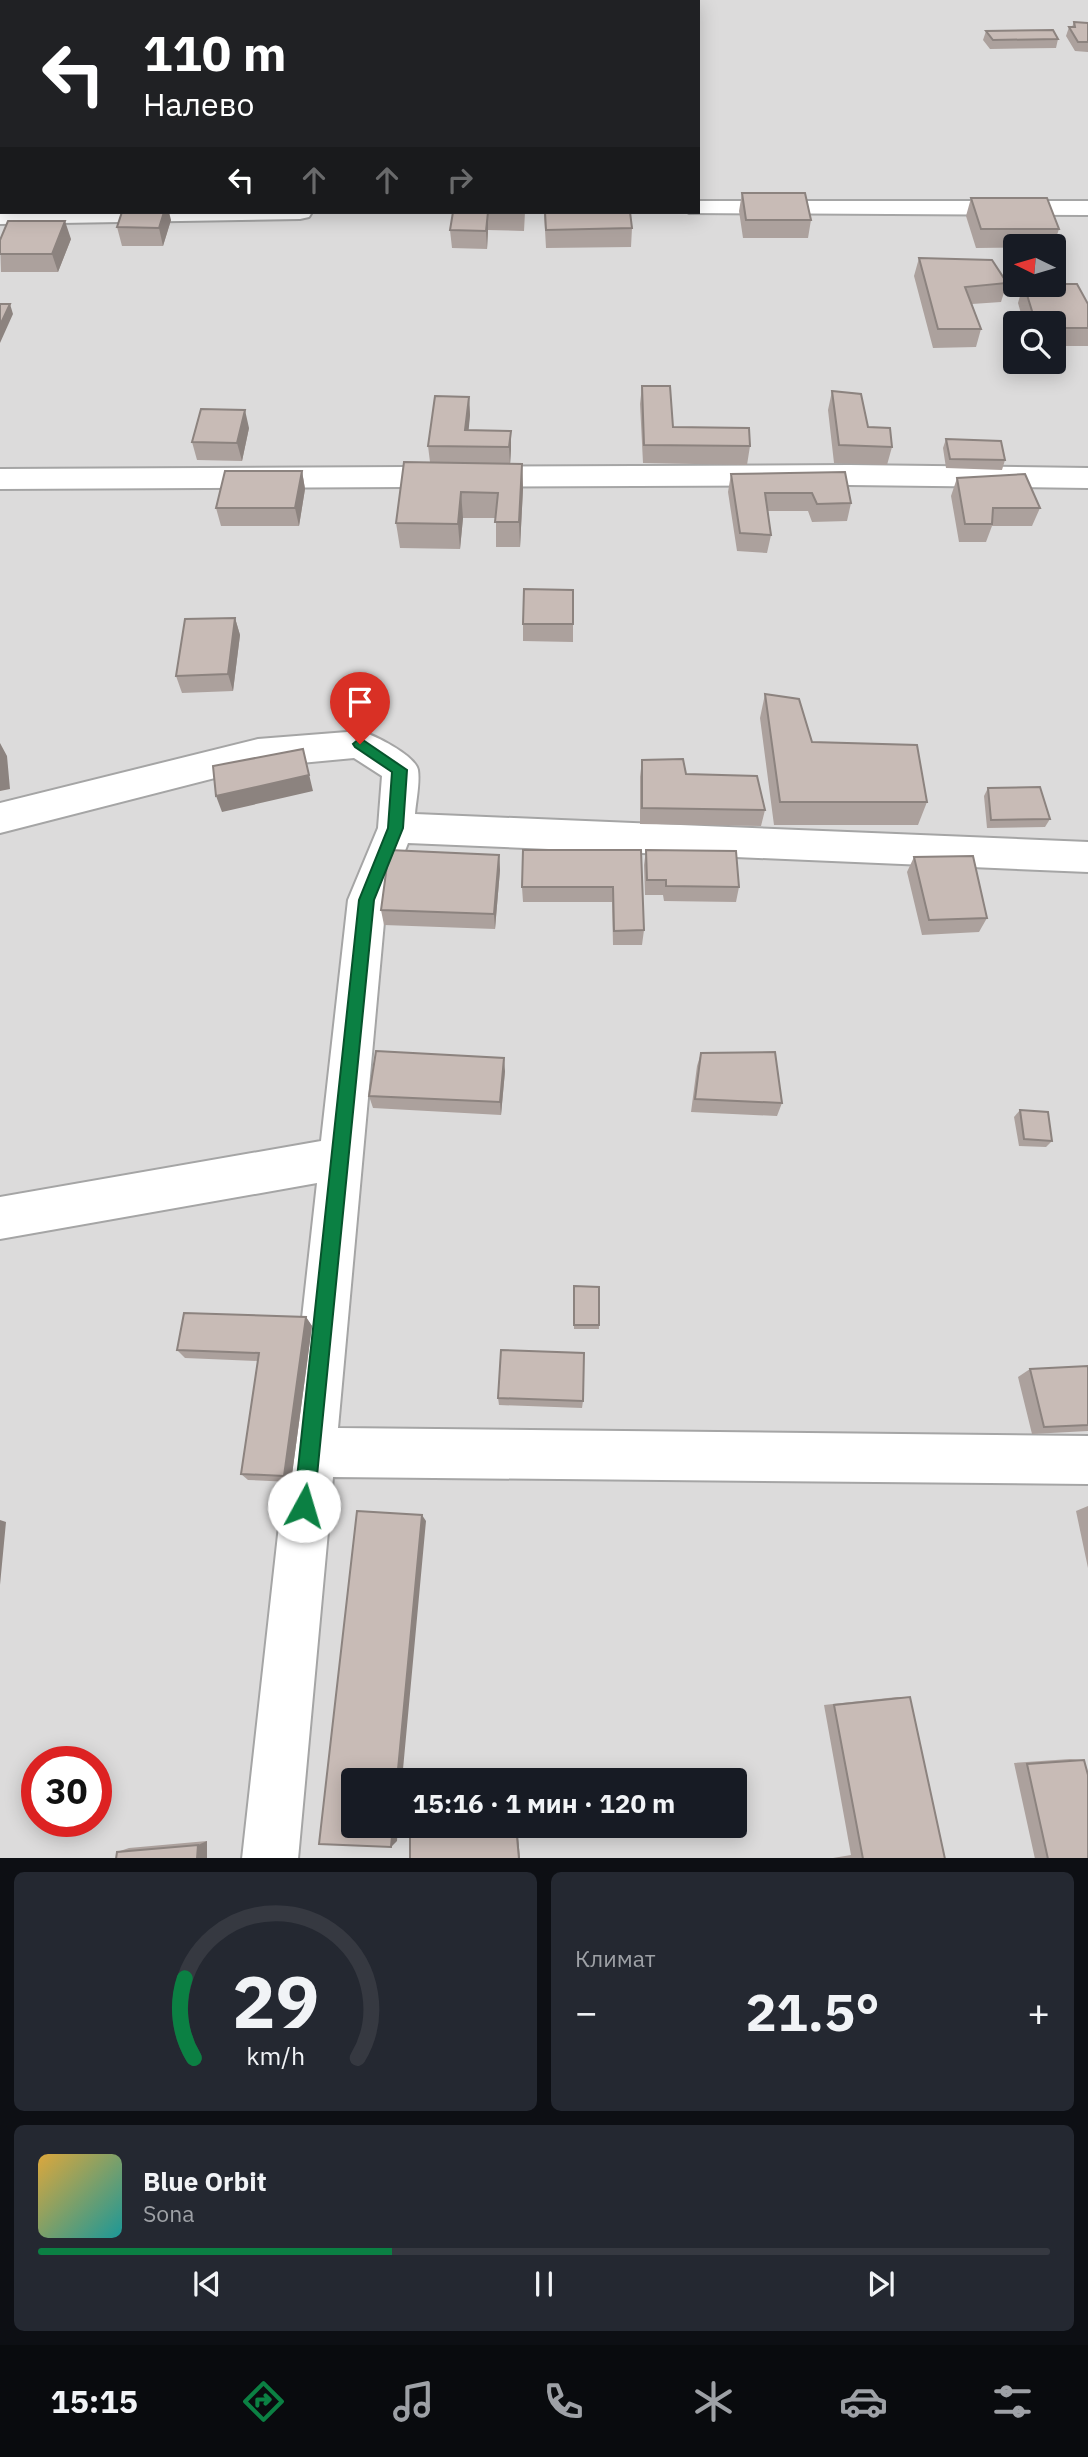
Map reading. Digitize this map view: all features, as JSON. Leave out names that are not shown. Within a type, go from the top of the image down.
[{"type":"street","points":[[700,208],[1088,208]]},
{"type":"street","points":[[2,221],[234,214]]},
{"type":"street","points":[[0,479],[821,475],[1088,478]]},
{"type":"street","points":[[0,818],[258,754],[360,744],[400,770],[396,828],[366,900],[270,1858]]},
{"type":"street","points":[[396,828],[1088,857]]},
{"type":"street","points":[[0,1218],[340,1158]]},
{"type":"street","points":[[309,1452],[1088,1460]]},
{"type":"shaded area","points":[[700,0],[1088,0],[1088,1858],[0,1858],[0,214],[700,214]]},
{"type":"building","points":[[1074,22],[1088,23],[1088,42],[1078,42],[1069,27],[1075,27]]},
{"type":"building","points":[[1053,30],[1058,39],[993,40],[986,31]]},
{"type":"building","points":[[742,193],[805,193],[811,220],[746,220]]},
{"type":"building","points":[[971,198],[1047,198],[1059,229],[981,229]]},
{"type":"building","points":[[121,214],[163,214],[159,228],[117,227]]},
{"type":"building","points":[[453,214],[488,214],[486,231],[450,230]]},
{"type":"building","points":[[545,214],[630,214],[632,228],[546,230]]},
{"type":"building","points":[[8,221],[65,221],[52,254],[0,254],[0,240]]},
{"type":"building","points":[[919,258],[992,260],[1003,277],[1003,283],[965,287],[981,329],[938,329]]},
{"type":"building","points":[[1066,284],[1077,284],[1088,304],[1088,328],[1066,328],[1066,311],[1032,311],[1028,298],[1066,298]]},
{"type":"building","points":[[0,304],[10,304],[0,325]]},
{"type":"building","points":[[642,386],[670,386],[673,427],[749,428],[750,446],[644,445]]},
{"type":"building","points":[[832,391],[861,394],[868,427],[890,428],[892,447],[839,445]]},
{"type":"building","points":[[435,396],[469,397],[465,430],[511,431],[509,447],[428,446]]},
{"type":"building","points":[[201,409],[245,410],[237,443],[192,442]]},
{"type":"building","points":[[946,439],[1001,441],[1005,460],[950,459]]},
{"type":"building","points":[[404,462],[522,464],[519,522],[495,522],[498,493],[461,492],[458,524],[396,523]]},
{"type":"building","points":[[225,471],[302,471],[295,508],[216,508]]},
{"type":"building","points":[[845,472],[851,503],[817,504],[812,493],[765,493],[771,535],[740,533],[731,474]]},
{"type":"building","points":[[1025,474],[1040,508],[993,508],[992,524],[965,524],[957,478]]},
{"type":"building","points":[[524,589],[573,590],[573,624],[523,624]]},
{"type":"building","points":[[235,618],[228,674],[176,676],[185,619]]},
{"type":"building","points":[[765,694],[799,699],[812,742],[917,745],[927,802],[780,802]]},
{"type":"building","points":[[303,749],[309,775],[216,796],[213,766]]},
{"type":"building","points":[[683,759],[686,774],[757,776],[765,810],[642,808],[642,760]]},
{"type":"building","points":[[1040,787],[1050,819],[991,820],[988,788]]},
{"type":"building","points":[[389,850],[499,855],[494,914],[381,910]]},
{"type":"building","points":[[523,850],[641,850],[644,930],[614,931],[613,887],[522,887]]},
{"type":"building","points":[[646,850],[736,851],[739,887],[666,886],[666,880],[647,880]]},
{"type":"building","points":[[973,856],[987,918],[929,920],[914,857]]},
{"type":"building","points":[[376,1051],[504,1058],[500,1102],[369,1096]]},
{"type":"building","points":[[775,1052],[782,1103],[695,1099],[701,1053]]},
{"type":"building","points":[[1020,1110],[1048,1112],[1052,1141],[1024,1139]]},
{"type":"building","points":[[574,1286],[599,1287],[599,1325],[574,1325]]},
{"type":"building","points":[[184,1313],[306,1317],[284,1476],[241,1474],[259,1353],[177,1350]]},
{"type":"building","points":[[501,1350],[584,1353],[583,1401],[498,1398]]},
{"type":"building","points":[[1088,1366],[1088,1425],[1044,1427],[1030,1369]]},
{"type":"building","points":[[357,1511],[422,1515],[398,1768],[341,1768],[341,1838],[392,1838],[391,1847],[319,1844]]},
{"type":"building","points":[[910,1697],[945,1858],[863,1858],[834,1705]]},
{"type":"building","points":[[1084,1760],[1088,1775],[1088,1858],[1048,1858],[1027,1764]]},
{"type":"building","points":[[410,1838],[517,1838],[519,1858],[410,1858]]},
{"type":"building","points":[[198,1845],[197,1858],[116,1858],[117,1852]]},
{"type":"route","points":[[304,1506],[366,900],[396,828],[400,770],[360,744]]}]
